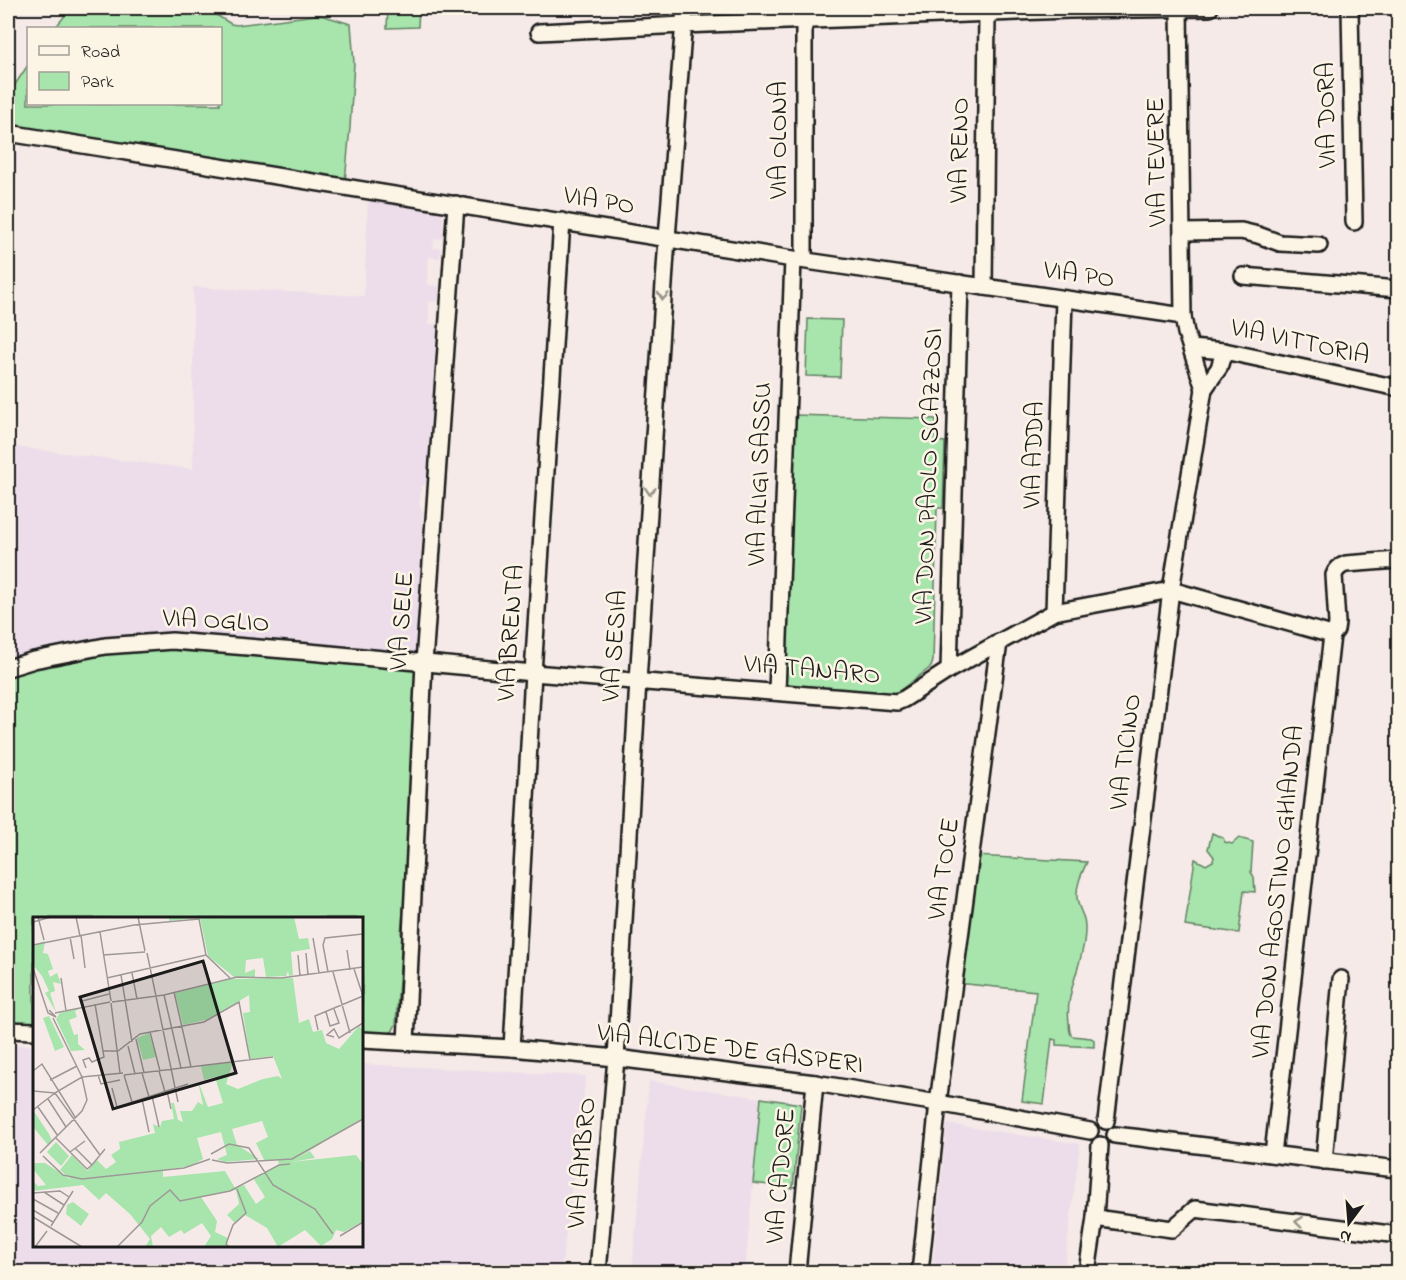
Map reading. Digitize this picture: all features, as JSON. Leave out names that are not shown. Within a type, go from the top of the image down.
[{"type":"street","name":"VIA SESIA","points":[[616,1058],[667,238],[685,8]]},
{"type":"street","name":"VIA TEVERE","points":[[1179,8],[1183,316],[1204,389]]},
{"type":"street","points":[[539,32],[683,25],[782,14],[804,21],[956,11],[987,14],[1069,9],[1210,8]]},
{"type":"street","name":"VIA DORA","points":[[1350,8],[1354,222]]},
{"type":"street","name":"VIA RENO","points":[[984,287],[987,14]]},
{"type":"street","name":"VIA OLONA","points":[[798,259],[804,21]]},
{"type":"street","name":"VIA PO","points":[[8,132],[798,259],[1183,316]]},
{"type":"street","name":"VIA SELE","points":[[406,1042],[424,663],[456,204]]},
{"type":"street","name":"VIA BRENTA","points":[[512,1048],[562,221]]},
{"type":"street","points":[[1183,232],[1241,231],[1280,243],[1319,244]]},
{"type":"street","name":"VIA ALIGI SASSU","points":[[777,692],[798,259]]},
{"type":"street","points":[[1243,276],[1398,289]]},
{"type":"street","name":"VIA DON PAOLO SCAZZOSI","points":[[949,670],[960,283]]},
{"type":"street","name":"VIA ADDA","points":[[1054,612],[1064,298]]},
{"type":"street","name":"VIA VITTORIA","points":[[1191,348],[1224,351],[1398,388]]},
{"type":"street","points":[[1204,389],[1219,368],[1224,351]]},
{"type":"street","points":[[1195,364],[1207,372],[1213,372],[1219,368]]},
{"type":"street","name":"VIA TICINO","points":[[1106,1121],[1171,590],[1204,389]]},
{"type":"street","name":"VIA DON AGOSTINO GHIANDA","points":[[1273,1154],[1332,636],[1338,623],[1334,575],[1336,570],[1346,564],[1398,560]]},
{"type":"street","points":[[1171,590],[1332,636]]},
{"type":"street","name":"VIA TANARO","points":[[424,663],[897,702],[949,670],[1054,612],[1171,590]]},
{"type":"street","name":"VIA OGLIO","points":[[8,668],[34,660],[105,646],[172,641],[424,663]]},
{"type":"street","name":"VIA TOCE","points":[[920,1272],[938,1103],[999,642]]},
{"type":"street","points":[[1324,1161],[1341,979]]},
{"type":"street","points":[[8,1030],[33,1031]]},
{"type":"street","name":"VIA ALCIDE DE GASPERI","points":[[363,1040],[512,1048],[616,1058],[815,1083],[1090,1131]]},
{"type":"street","name":"VIA LAMBRO","points":[[598,1272],[616,1058]]},
{"type":"street","name":"VIA CADORE","points":[[797,1272],[815,1083]]},
{"type":"street","points":[[1106,1121],[1114,1128],[1114,1139],[1108,1145],[1096,1144],[1091,1138],[1090,1131],[1098,1122],[1106,1121]]},
{"type":"street","points":[[1115,1135],[1398,1169]]},
{"type":"street","points":[[1087,1272],[1095,1218],[1100,1145]]},
{"type":"street","points":[[1095,1218],[1172,1229],[1195,1209],[1398,1235]]},
{"type":"shaded area","points":[[8,151],[18,153],[8,309]]},
{"type":"shaded area","points":[[368,199],[438,210],[443,216],[443,237],[434,239],[433,248],[440,248],[440,258],[429,257],[427,284],[440,287],[438,302],[429,301],[429,324],[437,324],[427,482],[421,487],[419,505],[423,513],[417,650],[410,656],[166,632],[101,640],[8,661],[8,446],[193,469],[193,287],[364,296]]},
{"type":"shaded area","points":[[8,1044],[33,1046],[33,1247],[363,1247],[363,1064],[586,1076],[561,1272],[8,1272]]},
{"type":"shaded area","points":[[649,1081],[761,1098],[745,1272],[632,1272]]},
{"type":"shaded area","points":[[947,1124],[1080,1144],[1064,1272],[932,1272]]},
{"type":"green space","points":[[71,8],[205,8],[231,24],[237,25],[316,15],[351,24],[354,63],[345,182],[8,126],[8,95],[27,66],[27,105],[222,105],[222,27],[56,27]]},
{"type":"green space","points":[[388,8],[419,8],[418,27],[387,28]]},
{"type":"green space","points":[[808,319],[842,320],[840,377],[806,376]]},
{"type":"green space","points":[[793,415],[936,419],[935,441],[945,442],[943,508],[937,508],[933,661],[931,667],[895,694],[788,685],[784,680]]},
{"type":"green space","points":[[136,645],[410,665],[417,670],[413,769],[396,1024],[392,1032],[363,1035],[363,917],[33,917],[33,1025],[8,1024],[8,677],[37,666]]},
{"type":"green space","points":[[1212,833],[1232,844],[1239,838],[1253,842],[1251,872],[1254,877],[1255,892],[1244,891],[1239,933],[1185,926],[1195,859],[1206,865],[1213,861],[1214,857],[1208,849]]},
{"type":"green space","points":[[975,856],[1087,862],[1077,893],[1085,922],[1084,939],[1068,1013],[1072,1036],[1091,1038],[1094,1040],[1094,1047],[1056,1045],[1056,1040],[1052,1039],[1044,1104],[1022,1101],[1036,991],[957,983]]},
{"type":"green space","points":[[761,1098],[801,1104],[793,1188],[753,1183]]}]
